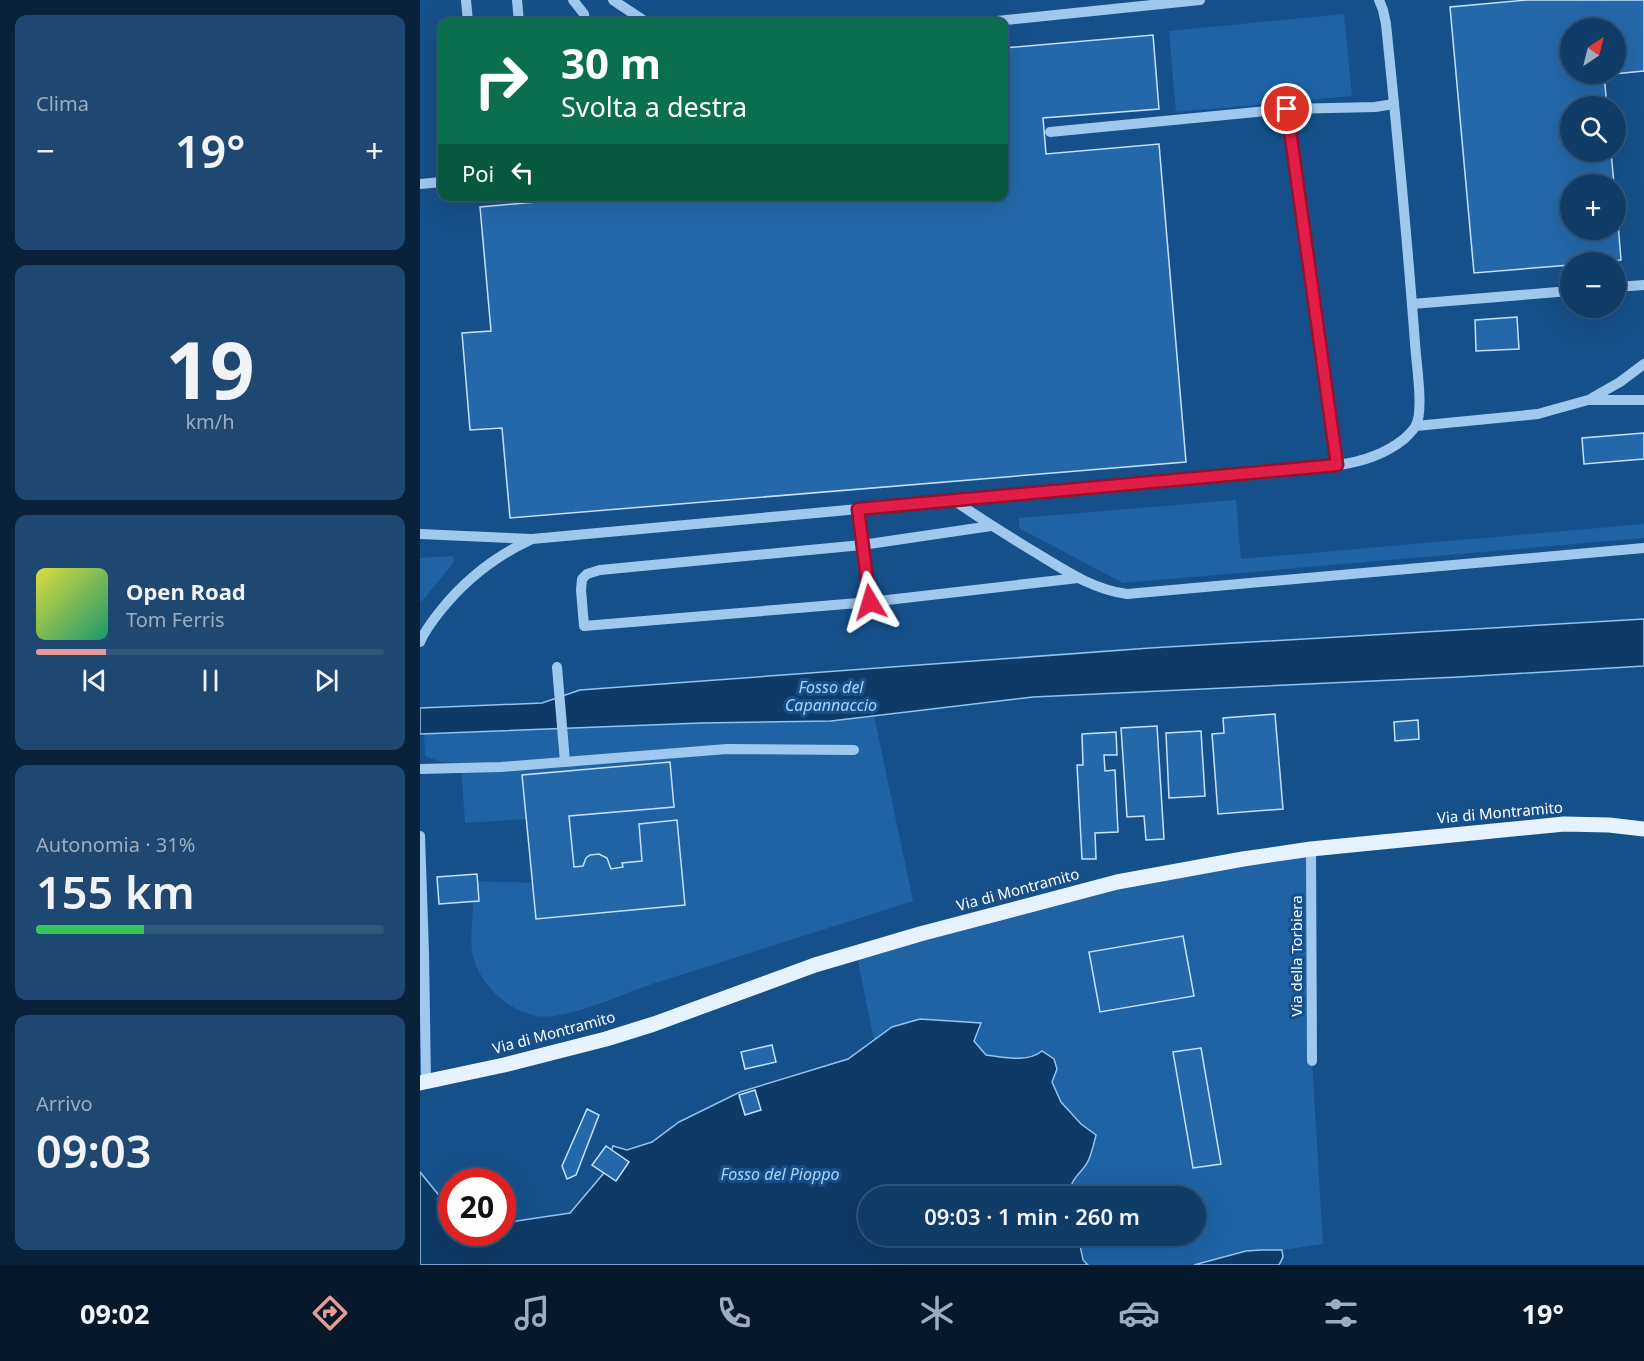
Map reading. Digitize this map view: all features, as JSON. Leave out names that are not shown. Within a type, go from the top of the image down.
[{"type":"main road","name":"Via di Montramito","points":[[423,1083],[606,1039],[654,1024],[815,964],[1127,880],[1311,849],[1564,824],[1609,825],[1644,829]]},
{"type":"street","points":[[466,0],[468,18]]},
{"type":"street","points":[[517,0],[519,18]]},
{"type":"street","points":[[573,0],[585,14],[585,18]]},
{"type":"street","points":[[613,0],[640,18]]},
{"type":"street","points":[[1008,20],[1200,0]]},
{"type":"street","points":[[420,534],[532,539],[1337,465],[1356,463],[1382,453],[1407,436],[1416,426],[1419,399],[1386,24],[1379,0]]},
{"type":"street","points":[[1050,132],[1287,109],[1394,104]]},
{"type":"street","points":[[1287,109],[1337,465]]},
{"type":"street","points":[[420,184],[438,182]]},
{"type":"street","points":[[1626,286],[1644,285]]},
{"type":"street","points":[[1412,304],[1560,292]]},
{"type":"street","points":[[1416,426],[1549,412],[1588,400],[1620,382],[1644,363]]},
{"type":"street","points":[[1588,400],[1644,400]]},
{"type":"street","points":[[955,501],[991,526],[1078,578],[1111,592],[1127,594],[1644,548]]},
{"type":"street","points":[[858,509],[870,602]]},
{"type":"street","points":[[991,526],[862,545],[600,570],[587,574],[582,579],[584,626],[870,602],[1078,578]]},
{"type":"street","points":[[420,642],[443,608],[474,575],[491,561],[532,539]]},
{"type":"street","points":[[557,667],[565,762]]},
{"type":"street","points":[[420,769],[501,767],[726,750],[854,750]]},
{"type":"street","points":[[420,836],[424,952],[423,1083]]},
{"type":"street","name":"Via della Torbiera","points":[[1311,849],[1312,1061]]},
{"type":"shaded area","points":[[1344,14],[1352,96],[1176,112],[1169,31]]},
{"type":"shaded area","points":[[1236,500],[1241,559],[1644,524],[1644,538],[1123,583],[1019,528],[1019,518]]},
{"type":"shaded area","points":[[453,556],[454,562],[420,601],[420,558]]},
{"type":"shaded area","points":[[874,716],[913,901],[561,1015],[536,1016],[514,1008],[495,993],[480,973],[472,952],[471,933],[473,902],[479,901],[477,881],[533,883],[537,919],[685,905],[677,820],[639,824],[642,861],[622,863],[623,867],[611,869],[604,855],[597,853],[590,856],[583,866],[574,867],[569,816],[674,807],[670,762],[523,775],[527,819],[465,823],[461,763],[441,762],[425,756],[424,734],[706,722],[831,721]]},
{"type":"shaded area","points":[[1311,849],[1312,1061],[1323,1244],[1282,1250],[1246,1251],[1194,1265],[1088,1265],[1083,1260],[1080,1246],[1206,1246],[1206,1186],[1071,1186],[1089,1159],[1096,1136],[1081,1124],[1061,1102],[1052,1082],[1057,1069],[1042,1052],[1022,1058],[986,1055],[974,1041],[981,1023],[920,1019],[892,1027],[874,1040],[856,952],[1117,882]]},
{"type":"water","name":"Fosso del Capannaccio","points":[[1644,619],[1644,666],[1033,697],[831,721],[701,723],[420,734],[420,708],[542,703],[580,690],[1150,648]]},
{"type":"water","name":"Fosso del Pioppo","points":[[920,1019],[981,1023],[974,1041],[986,1055],[1022,1058],[1042,1051],[1054,1059],[1057,1069],[1052,1082],[1061,1102],[1081,1124],[1096,1135],[1089,1159],[1071,1186],[858,1186],[858,1246],[1080,1246],[1083,1260],[1088,1265],[420,1265],[420,1172],[438,1194],[438,1246],[516,1246],[516,1221],[570,1213],[603,1174],[613,1146],[627,1150],[652,1142],[679,1122],[740,1092],[848,1059],[892,1027]]},
{"type":"water","points":[[1282,1250],[1283,1257],[1279,1265],[1194,1265],[1246,1251]]},
{"type":"building","points":[[1527,0],[1644,0],[1644,71],[1626,73],[1626,18],[1560,18],[1560,84],[1605,84],[1606,96],[1560,96],[1560,162],[1612,162],[1613,174],[1560,174],[1560,240],[1619,240],[1620,252],[1560,252],[1560,266],[1474,273],[1450,7]]},
{"type":"building","points":[[1153,35],[1159,109],[1043,118],[1046,154],[1159,144],[1186,462],[510,518],[502,428],[470,430],[462,333],[491,331],[480,207],[548,201],[1008,201],[1008,48]]},
{"type":"building","points":[[1517,317],[1519,349],[1476,351],[1475,320]]},
{"type":"building","points":[[1644,433],[1644,459],[1584,464],[1582,438]]},
{"type":"building","points":[[1275,714],[1283,809],[1218,814],[1212,734],[1224,733],[1223,718]]},
{"type":"building","points":[[1418,720],[1419,739],[1395,741],[1394,722]]},
{"type":"building","points":[[1157,726],[1164,839],[1146,840],[1144,816],[1127,817],[1121,728]]},
{"type":"building","points":[[1201,731],[1205,796],[1169,798],[1166,733]]},
{"type":"building","points":[[1116,732],[1117,755],[1104,755],[1105,771],[1115,770],[1118,832],[1095,833],[1096,859],[1082,859],[1077,765],[1083,765],[1082,734]]},
{"type":"building","points":[[670,762],[674,807],[569,816],[574,867],[583,866],[590,855],[599,854],[607,858],[611,869],[623,867],[622,863],[642,861],[639,824],[677,820],[685,905],[536,919],[522,775]]},
{"type":"building","points":[[477,874],[479,901],[439,904],[437,877]]},
{"type":"building","points":[[1183,936],[1194,996],[1100,1012],[1089,952]]},
{"type":"building","points":[[772,1045],[776,1062],[745,1069],[741,1052]]},
{"type":"building","points":[[1201,1048],[1221,1164],[1193,1168],[1173,1052]]},
{"type":"building","points":[[755,1090],[761,1110],[745,1115],[739,1095]]},
{"type":"building","points":[[587,1109],[599,1115],[576,1175],[567,1179],[562,1166]]},
{"type":"building","points":[[606,1146],[629,1162],[616,1181],[592,1165]]},
{"type":"route","points":[[870,602],[858,509],[1337,465],[1287,109]]}]
